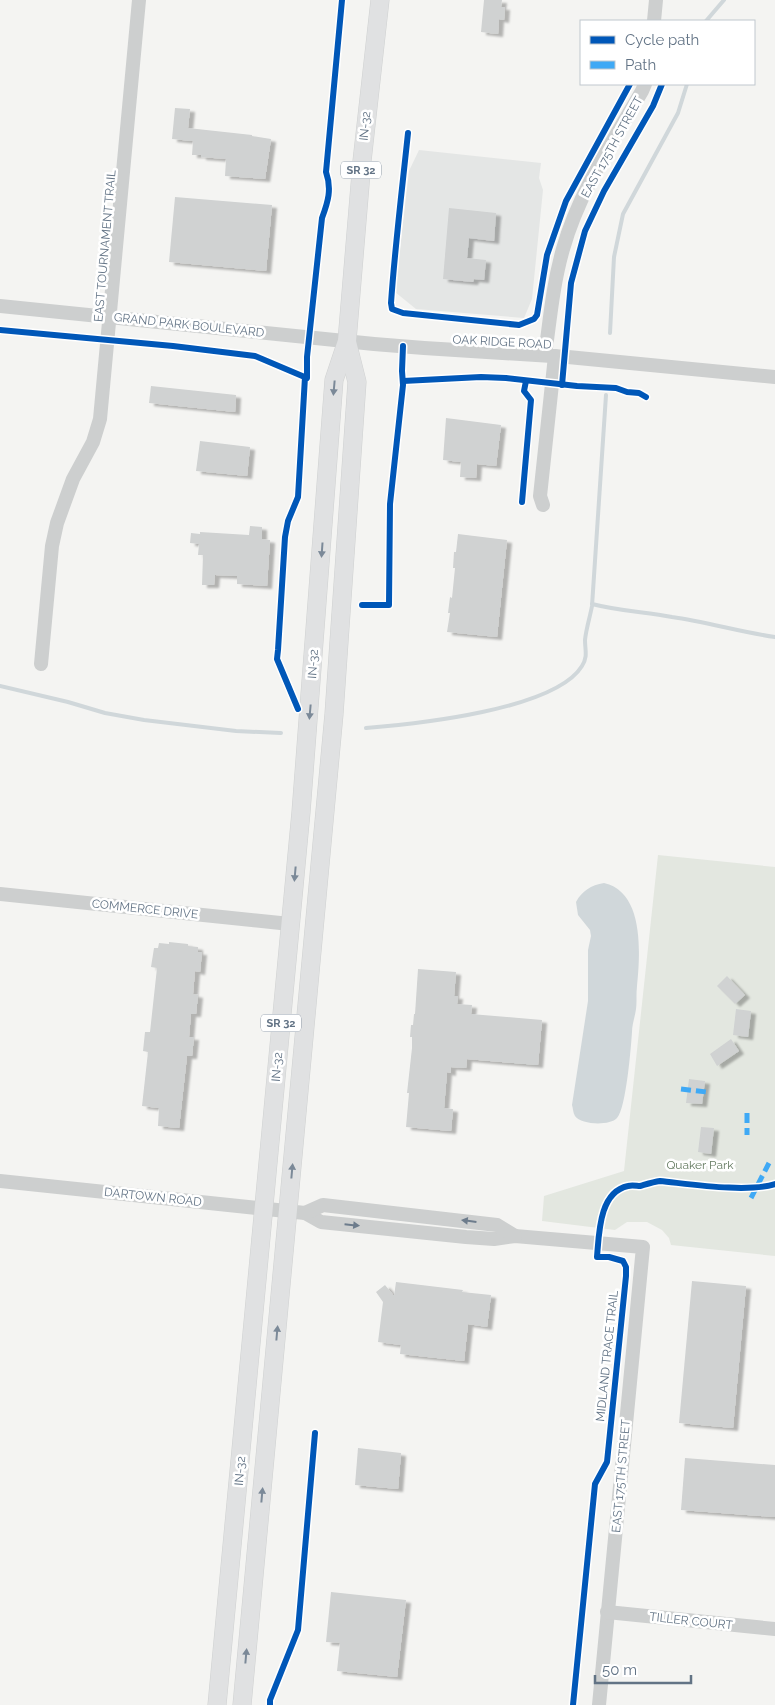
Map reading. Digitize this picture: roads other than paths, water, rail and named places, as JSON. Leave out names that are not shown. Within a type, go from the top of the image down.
[{"type":"main road","name":"IN-32","points":[[217,1705],[311,693],[334,380],[347,342],[362,156],[380,0]]},
{"type":"main road","name":"IN-32","points":[[242,1705],[334,714],[357,382],[347,342]]},
{"type":"street","name":"EAST TOURNAMENT TRAIL","points":[[41,664],[52,546],[62,506],[93,442],[100,419],[139,0]]},
{"type":"street","points":[[654,20],[656,0]]},
{"type":"street","name":"EAST 175TH STREET","points":[[543,505],[540,496],[553,293],[563,248],[588,187],[610,144],[645,85]]},
{"type":"street","name":"GRAND PARK BOULEVARD","points":[[0,306],[347,342]]},
{"type":"street","name":"OAK RIDGE ROAD","points":[[347,342],[550,355],[775,377]]},
{"type":"street","name":"COMMERCE DRIVE","points":[[0,894],[290,924]]},
{"type":"street","name":"DARTOWN ROAD","points":[[0,1181],[306,1213],[320,1222],[339,1224],[494,1239],[515,1236],[643,1247]]},
{"type":"street","name":"EAST 175TH STREET","points":[[598,1705],[643,1247]]},
{"type":"street","name":"TILLER COURT","points":[[608,1612],[775,1629]]},
{"type":"waterway","points":[[707,20],[724,0]]},
{"type":"waterway","points":[[610,333],[614,257],[623,214],[678,113],[687,85]]},
{"type":"waterway","points":[[366,728],[449,718],[515,704],[544,694],[567,681],[582,666],[586,656],[585,640],[592,606],[606,395]]},
{"type":"waterway","points":[[592,604],[685,619],[775,637]]},
{"type":"waterway","points":[[0,686],[105,713],[144,720],[236,731],[281,733]]},
{"type":"park label","name":"Quaker Park","points":[[700,1165]]}]
